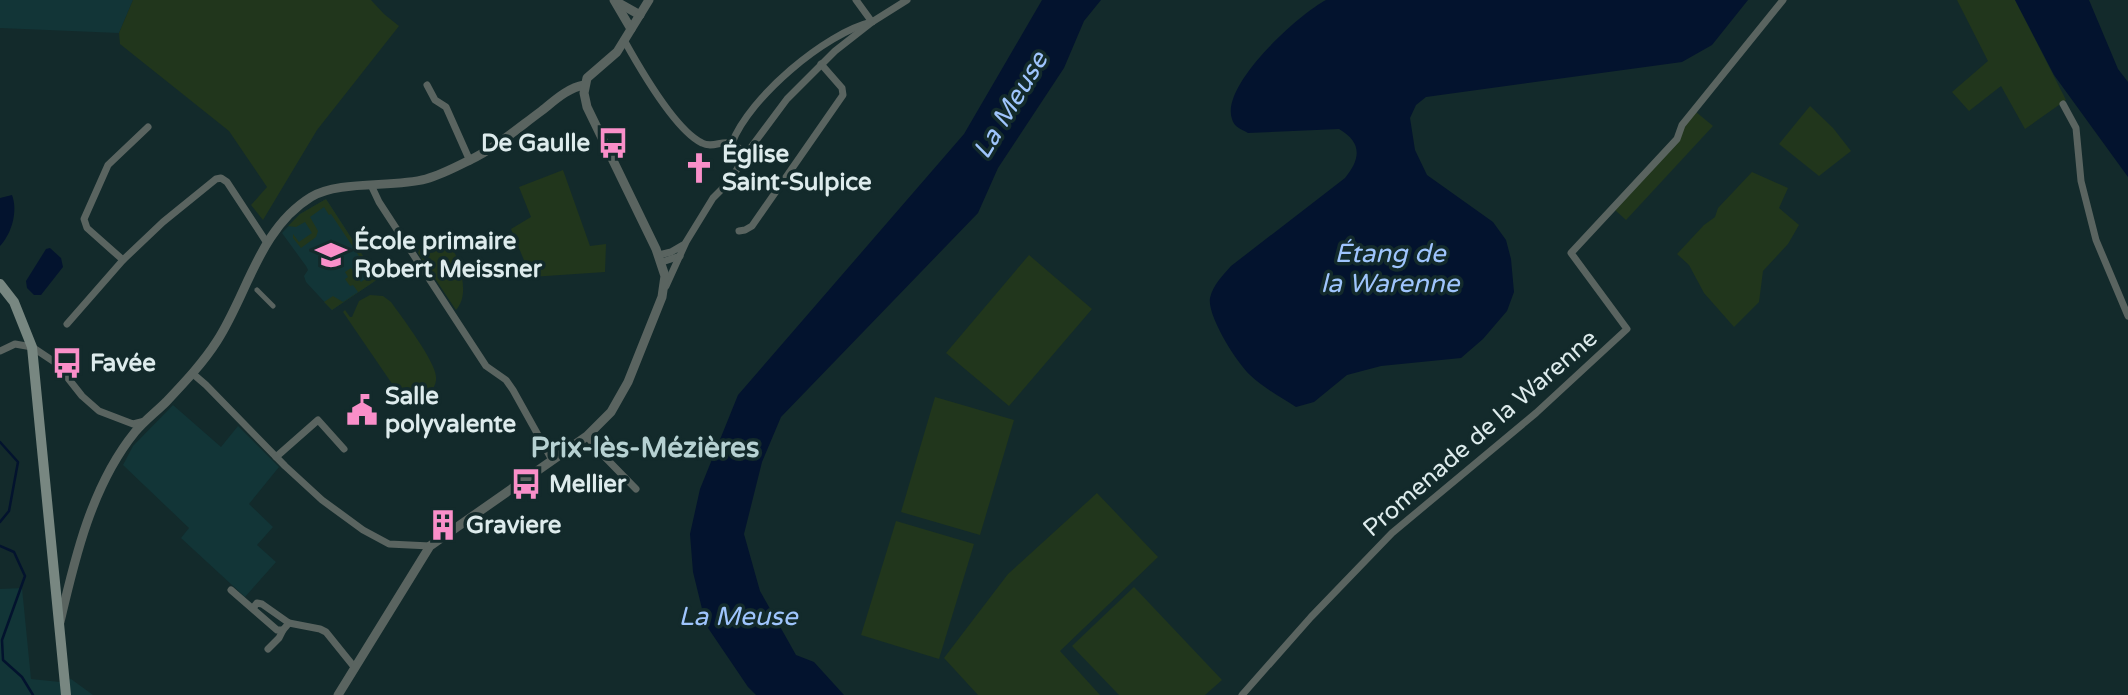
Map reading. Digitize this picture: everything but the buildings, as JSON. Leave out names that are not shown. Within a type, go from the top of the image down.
[{"type":"main road","points":[[0,284],[14,302],[32,347],[66,695]]},
{"type":"street","points":[[614,0],[640,15]]},
{"type":"street","points":[[614,0],[631,29]]},
{"type":"street","points":[[649,0],[614,56],[590,75],[584,85],[584,93],[587,107],[661,262],[664,289]]},
{"type":"street","points":[[856,0],[872,22]]},
{"type":"street","points":[[338,695],[430,546],[587,436],[611,412],[624,391],[664,289],[713,198],[730,181],[780,107],[821,64],[872,22],[907,0]]},
{"type":"street","name":"Promenade de la Warenne","points":[[1242,695],[1311,617],[1392,533],[1536,413],[1626,330],[1571,253],[1676,139],[1682,125],[1783,0]]},
{"type":"street","points":[[732,143],[743,121],[789,71],[819,48],[856,26],[872,22]]},
{"type":"street","points":[[624,40],[676,120],[691,136],[702,144],[712,146],[732,143],[746,154]]},
{"type":"street","points":[[739,231],[752,226],[843,95],[842,88],[821,64]]},
{"type":"street","points":[[428,85],[435,100],[446,107],[470,160]]},
{"type":"street","points":[[60,624],[86,524],[120,454],[136,431],[192,373],[226,327],[267,243],[290,214],[315,194],[426,179],[470,160],[499,143],[564,94],[584,85]]},
{"type":"street","points":[[2063,104],[2076,128],[2081,181],[2096,240],[2128,316]]},
{"type":"street","points":[[123,260],[87,228],[84,219],[108,165],[148,127]]},
{"type":"street","points":[[67,324],[123,260],[163,222],[216,179],[221,178],[227,182],[267,243]]},
{"type":"street","points":[[371,186],[486,366],[506,380],[513,390],[552,460]]},
{"type":"street","points":[[661,262],[687,242]]},
{"type":"street","points":[[661,262],[680,256]]},
{"type":"street","points":[[257,290],[273,306]]},
{"type":"street","points":[[0,351],[15,344],[32,347],[56,363],[82,396],[99,411],[133,424],[146,421]]},
{"type":"street","points":[[192,373],[322,500],[363,530],[389,544],[430,546]]},
{"type":"street","points":[[276,457],[318,420],[344,449]]},
{"type":"street","points":[[587,436],[636,489]]},
{"type":"street","points":[[231,590],[277,630],[286,627],[320,629],[326,632],[355,668]]},
{"type":"street","points":[[268,649],[286,627]]},
{"type":"shaded area","points":[[0,0],[133,0],[119,33],[0,28]]},
{"type":"shaded area","name":"École primaire Robert Meissner","points":[[326,199],[378,279],[332,310],[306,282],[304,276],[308,270],[282,233],[300,214]]},
{"type":"shaded area","points":[[173,405],[221,447],[238,426],[279,467],[249,504],[273,527],[257,545],[276,562],[245,597],[181,538],[189,528],[123,465],[133,446]]},
{"type":"shaded area","points":[[22,588],[31,679],[60,682],[71,679],[93,695],[0,695],[0,589]]},
{"type":"green space","points":[[133,0],[371,0],[399,26],[317,130],[263,220],[251,205],[267,187],[229,131],[120,44],[119,33]]},
{"type":"green space","points":[[1957,0],[2015,0],[2066,100],[2025,129],[2001,86],[1969,111],[1952,92],[1988,61]]},
{"type":"green space","points":[[1810,106],[1833,128],[1851,151],[1819,176],[1779,144]]},
{"type":"green space","points":[[1696,112],[1713,126],[1626,220],[1614,209]]},
{"type":"green space","points":[[563,170],[590,246],[606,244],[605,272],[531,277],[511,229],[531,217],[519,187]]},
{"type":"green space","points":[[1752,172],[1788,188],[1779,208],[1799,225],[1788,244],[1763,271],[1759,302],[1734,327],[1704,293],[1689,265],[1677,254],[1715,217],[1718,208]]},
{"type":"green space","points":[[326,199],[378,279],[332,310],[324,302],[333,296],[343,302],[358,292],[345,279],[348,277],[345,272],[351,268],[361,282],[369,276],[361,263],[363,262],[324,207],[310,217],[318,231],[316,237],[301,248],[293,234],[299,242],[312,233],[305,222],[296,227],[288,226],[300,214]]},
{"type":"green space","points":[[435,241],[442,249],[450,245],[467,275],[462,278],[463,295],[456,310],[418,253],[421,246]]},
{"type":"green space","points":[[1029,255],[1092,309],[1009,406],[946,353]]},
{"type":"green space","points":[[370,295],[383,296],[391,302],[430,361],[436,377],[435,384],[422,398],[408,399],[397,391],[343,312],[345,310],[352,317],[359,301]]},
{"type":"green space","points":[[935,397],[1014,420],[980,535],[901,512]]},
{"type":"green space","points":[[1097,493],[1158,557],[1060,651],[1100,695],[978,695],[944,658],[1008,574]]},
{"type":"green space","points":[[896,521],[974,544],[939,659],[861,635]]},
{"type":"green space","points":[[1134,587],[1222,680],[1205,695],[1119,695],[1072,646]]},
{"type":"water","name":"La Meuse","points":[[1042,0],[1101,0],[1084,21],[1064,68],[998,168],[978,213],[781,417],[762,462],[744,534],[760,591],[796,655],[814,662],[844,695],[756,695],[706,625],[693,572],[690,534],[700,489],[738,395],[964,134]]},
{"type":"water","name":"Étang de la Warenne","points":[[1326,0],[1748,0],[1712,45],[1682,62],[1426,97],[1416,105],[1410,118],[1415,150],[1427,175],[1493,222],[1506,240],[1514,292],[1507,311],[1483,339],[1461,358],[1381,366],[1347,375],[1314,402],[1296,407],[1244,369],[1218,327],[1210,306],[1210,298],[1216,285],[1231,266],[1345,178],[1354,164],[1357,151],[1355,145],[1347,134],[1339,129],[1248,133],[1236,126],[1232,119],[1231,105],[1249,70],[1281,35]]},
{"type":"water","points":[[2015,0],[2089,0],[2118,69],[2128,82],[2128,177],[2054,75]]},
{"type":"water","points":[[12,195],[13,222],[0,246],[0,198]]},
{"type":"water","points":[[50,248],[61,258],[63,267],[41,295],[34,295],[27,288],[26,281],[46,249]]},
{"type":"waterway","points":[[0,442],[18,462],[9,511],[0,522]]},
{"type":"waterway","points":[[0,546],[14,552],[25,576],[2,640],[3,660],[22,677],[33,695]]},
{"type":"place","name":"De Gaulle","points":[[613,143]]},
{"type":"place","name":"Église Saint-Sulpice","points":[[699,168]]},
{"type":"place","name":"École primaire Robert Meissner","points":[[331,255]]},
{"type":"place","name":"Favée","points":[[67,363]]},
{"type":"place","name":"Salle polyvalente","points":[[362,410]]},
{"type":"place","name":"Mellier","points":[[526,484]]},
{"type":"place","name":"Graviere","points":[[443,525]]},
{"type":"district","name":"Prix-lès-Mézières","points":[[645,447]]}]
